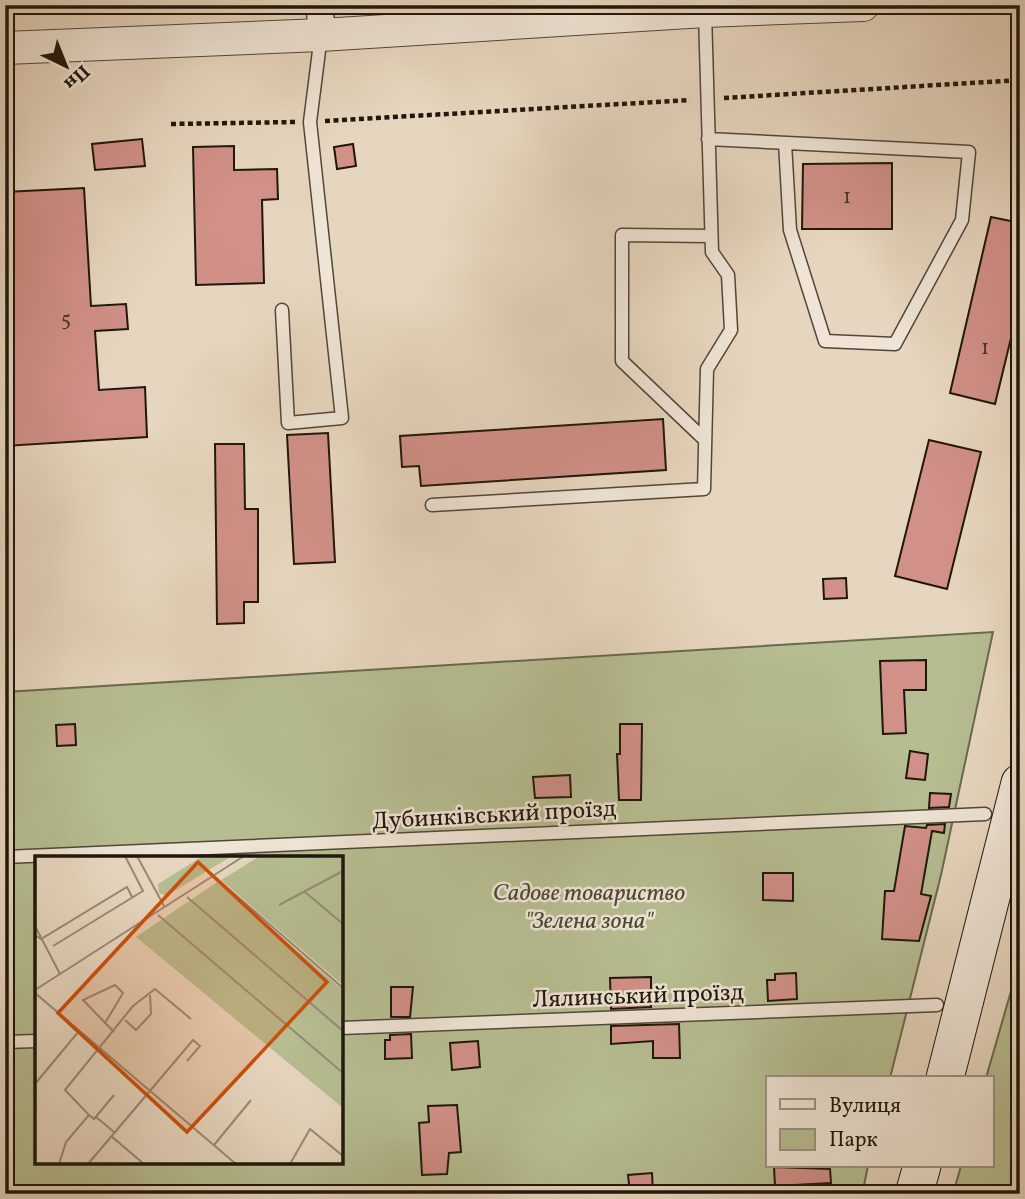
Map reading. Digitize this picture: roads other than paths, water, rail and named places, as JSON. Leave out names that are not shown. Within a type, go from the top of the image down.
[{"type":"main road","points":[[946,1076],[1002,879],[1020,783]]},
{"type":"main road","points":[[914,1194],[921,1168]]},
{"type":"street","points":[[5,48],[321,20],[861,5]]},
{"type":"lane","points":[[432,505],[704,489],[707,369],[731,330],[728,275],[712,252],[705,8]]},
{"type":"lane","points":[[282,310],[288,423],[342,418],[310,122],[321,20]]},
{"type":"lane","points":[[708,139],[969,152],[962,220],[895,344],[825,341],[790,230],[785,143]]},
{"type":"lane","points":[[705,440],[622,361],[621,235],[711,236]]},
{"type":"lane","name":"Дубинківський проїзд","points":[[5,857],[985,814]]},
{"type":"lane","name":"Лялинський проїзд","points":[[343,1028],[937,1005]]},
{"type":"lane","points":[[5,1042],[35,1041]]},
{"type":"park label","name":"Садове товариство \"Зелена зона\"","points":[[589,906]]}]
